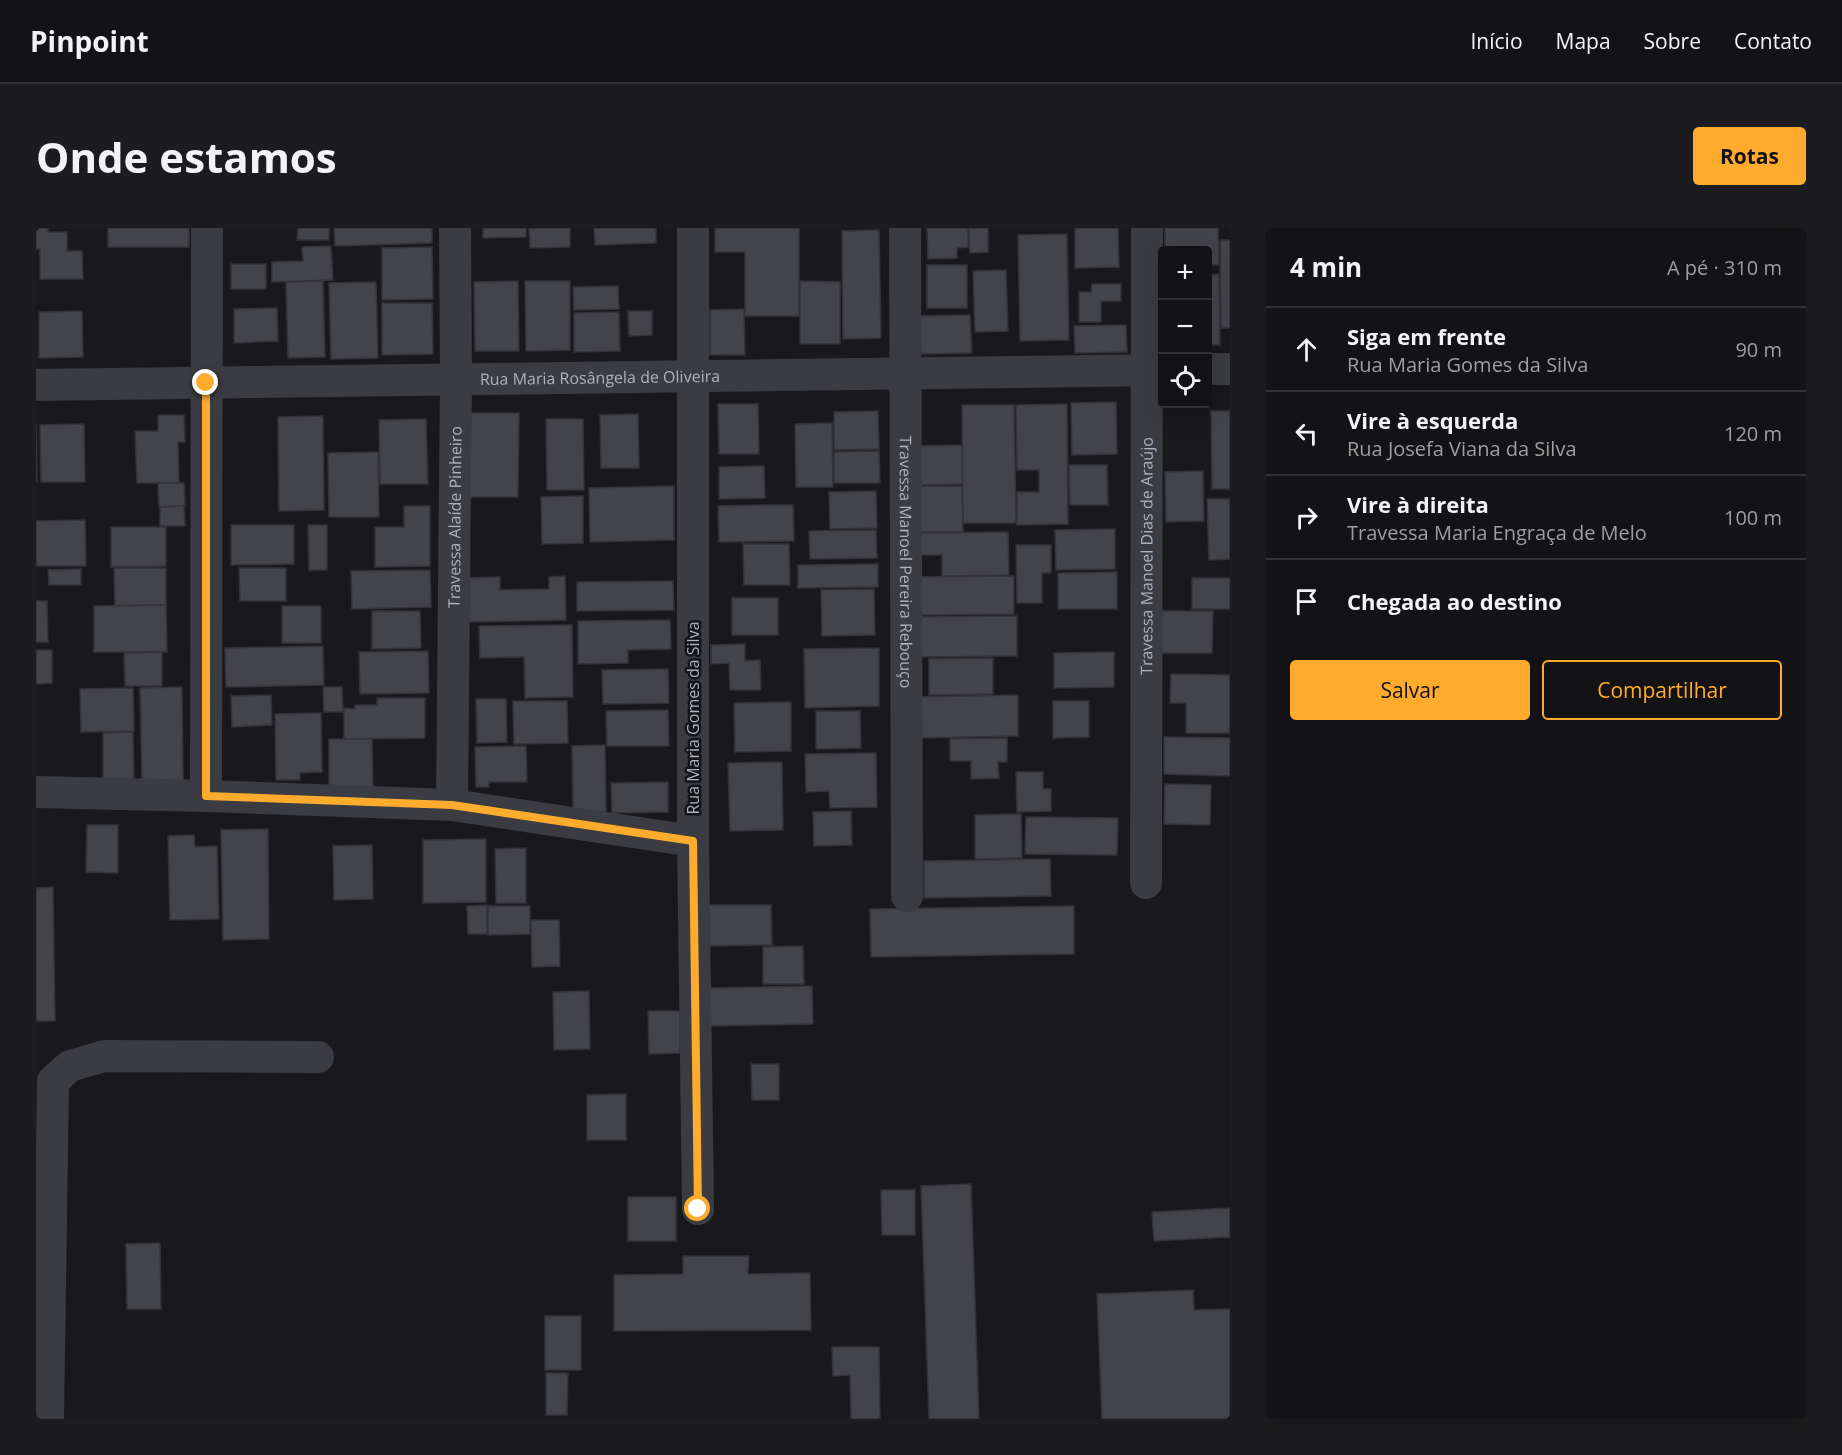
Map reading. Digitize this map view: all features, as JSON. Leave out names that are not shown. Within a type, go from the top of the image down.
[{"type":"street","points":[[206,796],[207,228]]},
{"type":"street","name":"Travessa Alaíde Pinheiro","points":[[452,805],[456,378],[454,228]]},
{"type":"street","name":"Rua Maria Gomes da Silva","points":[[693,228],[693,841],[698,1209]]},
{"type":"street","name":"Travessa Manoel Pereira Rebouço","points":[[905,228],[907,896]]},
{"type":"street","name":"Travessa Manoel Dias de Araújo","points":[[1146,883],[1154,370],[1147,228]]},
{"type":"street","points":[[1212,369],[1230,369]]},
{"type":"street","name":"Rua Maria Rosângela de Oliveira","points":[[36,385],[1154,370]]},
{"type":"street","points":[[36,792],[452,805],[693,841]]},
{"type":"street","points":[[44,1401],[53,1081],[70,1066],[104,1056],[318,1057]]},
{"type":"building","points":[[36,228],[48,228],[48,232],[67,232],[67,251],[82,251],[83,279],[40,279],[40,249],[36,249]]},
{"type":"building","points":[[108,228],[189,228],[189,247],[108,247]]},
{"type":"building","points":[[298,228],[329,228],[329,240],[297,240]]},
{"type":"building","points":[[334,228],[432,228],[432,243],[335,246]]},
{"type":"building","points":[[483,228],[526,228],[526,237],[483,238]]},
{"type":"building","points":[[529,228],[570,228],[570,247],[530,248]]},
{"type":"building","points":[[594,228],[656,228],[656,243],[595,245]]},
{"type":"building","points":[[715,228],[799,228],[799,316],[745,316],[745,252],[715,252]]},
{"type":"building","points":[[927,228],[968,228],[968,247],[957,248],[957,258],[928,259]]},
{"type":"building","points":[[969,228],[988,228],[988,252],[970,253]]},
{"type":"building","points":[[1075,228],[1118,228],[1119,267],[1075,268]]},
{"type":"building","points":[[1165,228],[1218,228],[1219,265],[1212,265],[1212,246],[1165,246]]},
{"type":"building","points":[[879,230],[881,338],[843,339],[842,231]]},
{"type":"building","points":[[1067,234],[1069,340],[1020,341],[1018,235]]},
{"type":"building","points":[[1220,240],[1230,240],[1230,328],[1221,328]]},
{"type":"building","points":[[331,246],[333,280],[272,282],[272,262],[303,261],[302,247]]},
{"type":"building","points":[[432,247],[433,299],[382,300],[382,248]]},
{"type":"building","points":[[231,264],[266,264],[266,289],[231,289]]},
{"type":"building","points":[[927,265],[967,265],[967,308],[927,308]]},
{"type":"building","points":[[1006,270],[1008,331],[975,332],[973,271]]},
{"type":"building","points":[[1219,274],[1220,345],[1212,345],[1212,275]]},
{"type":"building","points":[[323,281],[325,357],[288,358],[286,282]]},
{"type":"building","points":[[518,281],[519,351],[475,351],[474,282]]},
{"type":"building","points":[[525,281],[570,281],[570,350],[526,351]]},
{"type":"building","points":[[800,281],[840,282],[840,344],[800,344]]},
{"type":"building","points":[[376,282],[378,358],[331,359],[329,283]]},
{"type":"building","points":[[1092,284],[1121,284],[1121,301],[1101,301],[1101,322],[1079,322],[1079,292],[1091,292]]},
{"type":"building","points":[[618,286],[619,309],[574,310],[573,287]]},
{"type":"building","points":[[382,303],[432,303],[433,354],[382,355]]},
{"type":"building","points":[[277,308],[278,341],[234,343],[234,309]]},
{"type":"building","points":[[744,309],[745,355],[710,355],[710,310]]},
{"type":"building","points":[[82,311],[83,357],[39,358],[39,312]]},
{"type":"building","points":[[628,311],[652,311],[652,335],[629,336]]},
{"type":"building","points":[[619,312],[620,351],[574,352],[574,313]]},
{"type":"building","points":[[970,315],[972,353],[921,354],[920,316]]},
{"type":"building","points":[[1126,325],[1127,352],[1075,353],[1074,326]]},
{"type":"building","points":[[1116,402],[1117,454],[1072,455],[1071,403]]},
{"type":"building","points":[[718,404],[758,404],[759,454],[719,454]]},
{"type":"building","points":[[1067,404],[1068,524],[1017,525],[1017,492],[1039,492],[1039,470],[1017,470],[1016,405]]},
{"type":"building","points":[[962,405],[1014,405],[1016,523],[963,523]]},
{"type":"building","points":[[878,411],[879,449],[834,450],[834,412]]},
{"type":"building","points":[[1211,411],[1230,411],[1230,489],[1212,489]]},
{"type":"building","points":[[470,413],[519,413],[518,497],[470,497]]},
{"type":"building","points":[[638,414],[639,468],[601,468],[600,415]]},
{"type":"building","points":[[158,415],[184,415],[185,442],[178,442],[179,483],[137,483],[135,431],[158,431]]},
{"type":"building","points":[[323,416],[324,510],[279,511],[278,417]]},
{"type":"building","points":[[426,419],[428,484],[380,484],[379,420]]},
{"type":"building","points":[[546,419],[583,419],[584,490],[547,490]]},
{"type":"building","points":[[832,423],[833,487],[796,487],[795,424]]},
{"type":"building","points":[[36,424],[37,482],[36,482]]},
{"type":"building","points":[[84,424],[85,482],[41,482],[40,425]]},
{"type":"building","points":[[962,445],[962,484],[917,485],[916,446]]},
{"type":"building","points":[[879,451],[880,483],[834,483],[834,452]]},
{"type":"building","points":[[378,452],[379,517],[329,517],[328,453]]},
{"type":"building","points":[[1069,465],[1107,465],[1108,505],[1070,505]]},
{"type":"building","points":[[764,466],[765,498],[719,499],[719,467]]},
{"type":"building","points":[[1203,471],[1204,521],[1166,522],[1165,472]]},
{"type":"building","points":[[158,483],[184,483],[185,506],[159,507]]},
{"type":"building","points":[[674,486],[674,540],[590,542],[589,488]]},
{"type":"building","points":[[916,486],[962,486],[963,532],[917,532]]},
{"type":"building","points":[[876,491],[877,528],[830,529],[829,492]]},
{"type":"building","points":[[583,496],[583,543],[542,544],[541,497]]},
{"type":"building","points":[[1207,499],[1230,499],[1230,559],[1209,560]]},
{"type":"building","points":[[793,505],[794,541],[719,542],[718,506]]},
{"type":"building","points":[[184,506],[185,526],[160,526],[160,507]]},
{"type":"building","points":[[404,506],[430,506],[430,566],[375,567],[375,527],[404,527]]},
{"type":"building","points":[[85,520],[86,566],[36,566],[36,521]]},
{"type":"building","points":[[231,525],[294,525],[294,564],[231,565]]},
{"type":"building","points":[[308,525],[327,525],[327,570],[309,570]]},
{"type":"building","points":[[111,527],[166,527],[166,566],[111,567]]},
{"type":"building","points":[[1115,529],[1115,569],[1056,570],[1055,530]]},
{"type":"building","points":[[876,530],[877,558],[810,559],[809,531]]},
{"type":"building","points":[[1008,532],[1009,575],[942,576],[942,555],[918,555],[918,533]]},
{"type":"building","points":[[743,544],[789,544],[790,585],[744,585]]},
{"type":"building","points":[[1016,545],[1051,545],[1051,573],[1042,573],[1042,603],[1017,603]]},
{"type":"building","points":[[878,564],[878,587],[798,588],[798,565]]},
{"type":"building","points":[[114,568],[166,568],[166,605],[115,606]]},
{"type":"building","points":[[239,568],[286,568],[286,601],[240,601]]},
{"type":"building","points":[[81,569],[81,585],[49,585],[48,570]]},
{"type":"building","points":[[430,570],[431,607],[352,609],[351,571]]},
{"type":"building","points":[[1117,572],[1117,609],[1058,609],[1058,573]]},
{"type":"building","points":[[565,576],[566,620],[467,622],[466,578],[500,577],[500,590],[549,589],[549,577]]},
{"type":"building","points":[[1014,576],[1014,614],[918,615],[917,577]]},
{"type":"building","points":[[1192,578],[1230,578],[1230,609],[1192,609]]},
{"type":"building","points":[[673,581],[674,610],[577,611],[577,582]]},
{"type":"building","points":[[874,589],[875,635],[822,636],[821,590]]},
{"type":"building","points":[[732,598],[778,598],[778,635],[732,635]]},
{"type":"building","points":[[36,601],[47,601],[48,642],[36,642]]},
{"type":"building","points":[[166,605],[167,652],[94,652],[94,606]]},
{"type":"building","points":[[282,606],[321,606],[321,643],[282,643]]},
{"type":"building","points":[[372,611],[420,611],[421,648],[372,649]]},
{"type":"building","points":[[1159,611],[1213,611],[1212,653],[1159,653]]},
{"type":"building","points":[[1017,616],[1017,656],[918,657],[917,617]]},
{"type":"building","points":[[670,620],[671,649],[628,650],[628,663],[578,664],[578,621]]},
{"type":"building","points":[[572,625],[573,697],[525,698],[524,657],[480,658],[479,626]]},
{"type":"building","points":[[745,644],[745,661],[760,660],[761,690],[730,690],[729,663],[711,664],[711,645]]},
{"type":"building","points":[[323,646],[324,685],[226,687],[225,648]]},
{"type":"building","points":[[879,648],[879,706],[805,708],[804,649]]},
{"type":"building","points":[[36,650],[52,650],[52,683],[36,684]]},
{"type":"building","points":[[428,651],[429,693],[360,694],[359,652]]},
{"type":"building","points":[[162,652],[162,686],[125,686],[124,653]]},
{"type":"building","points":[[1114,652],[1114,687],[1054,688],[1054,653]]},
{"type":"building","points":[[993,658],[993,694],[929,695],[929,659]]},
{"type":"building","points":[[668,669],[669,703],[603,704],[602,670]]},
{"type":"building","points":[[1171,674],[1230,675],[1230,733],[1186,733],[1186,703],[1170,703]]},
{"type":"building","points":[[182,687],[183,782],[142,783],[140,688]]},
{"type":"building","points":[[323,687],[342,687],[343,712],[324,712]]},
{"type":"building","points":[[133,688],[134,731],[81,732],[80,689]]},
{"type":"building","points":[[271,695],[272,725],[232,727],[231,696]]},
{"type":"building","points":[[1018,695],[1018,736],[918,738],[917,697]]},
{"type":"building","points":[[377,698],[425,698],[425,738],[344,739],[344,708],[355,709],[355,705],[377,705]]},
{"type":"building","points":[[476,699],[506,699],[507,742],[477,743]]},
{"type":"building","points":[[513,701],[567,701],[568,743],[514,744]]},
{"type":"building","points":[[1053,701],[1089,701],[1089,737],[1053,738]]},
{"type":"building","points":[[791,702],[791,751],[735,752],[734,703]]},
{"type":"building","points":[[668,710],[669,746],[607,746],[606,711]]},
{"type":"building","points":[[816,711],[860,711],[861,748],[816,749]]},
{"type":"building","points":[[321,713],[322,772],[300,773],[300,780],[276,780],[275,714]]},
{"type":"building","points":[[133,732],[134,785],[103,786],[103,733]]},
{"type":"building","points":[[1164,737],[1230,738],[1230,776],[1164,774]]},
{"type":"building","points":[[1007,738],[1007,762],[998,762],[999,778],[971,779],[971,761],[950,761],[950,739]]},
{"type":"building","points":[[329,739],[372,739],[373,788],[329,788]]},
{"type":"building","points":[[605,745],[606,812],[573,812],[572,746]]},
{"type":"building","points":[[526,746],[527,782],[489,782],[489,787],[476,787],[475,747]]},
{"type":"building","points":[[876,753],[877,807],[830,808],[829,791],[806,792],[805,754]]},
{"type":"building","points":[[782,762],[783,830],[730,831],[728,763]]},
{"type":"building","points":[[1016,772],[1043,772],[1043,789],[1051,789],[1051,811],[1017,812]]},
{"type":"building","points":[[668,782],[668,812],[612,813],[611,783]]},
{"type":"building","points":[[1165,784],[1211,785],[1210,825],[1164,824]]},
{"type":"building","points":[[851,811],[852,845],[814,846],[813,812]]},
{"type":"building","points":[[1021,814],[1022,858],[975,859],[975,815]]},
{"type":"building","points":[[1026,817],[1118,818],[1117,855],[1025,854]]},
{"type":"building","points":[[87,825],[118,825],[118,873],[86,872]]},
{"type":"building","points":[[268,829],[269,939],[223,940],[221,830]]},
{"type":"building","points":[[194,835],[195,847],[217,846],[219,919],[170,920],[168,836]]},
{"type":"building","points":[[486,839],[486,902],[423,903],[423,840]]},
{"type":"building","points":[[372,845],[373,899],[334,900],[333,846]]},
{"type":"building","points":[[526,848],[526,903],[496,903],[495,849]]},
{"type":"building","points":[[1050,859],[1051,896],[924,898],[924,861]]},
{"type":"building","points":[[53,887],[55,1021],[36,1021],[36,888]]},
{"type":"building","points":[[487,905],[487,934],[468,934],[467,906]]},
{"type":"building","points":[[705,905],[771,905],[772,945],[705,946]]},
{"type":"building","points":[[488,906],[530,906],[530,934],[488,935]]},
{"type":"building","points":[[1074,906],[1074,954],[871,957],[870,909]]},
{"type":"building","points":[[531,920],[559,920],[560,966],[532,967]]},
{"type":"building","points":[[803,946],[804,984],[763,984],[763,947]]},
{"type":"building","points":[[812,986],[813,1024],[709,1026],[709,988]]},
{"type":"building","points":[[589,991],[590,1049],[554,1050],[553,992]]},
{"type":"building","points":[[648,1011],[680,1011],[680,1053],[649,1054]]},
{"type":"building","points":[[751,1064],[779,1064],[779,1100],[752,1100]]},
{"type":"building","points":[[626,1094],[626,1140],[587,1140],[587,1095]]},
{"type":"building","points":[[971,1184],[979,1419],[929,1419],[921,1186]]},
{"type":"building","points":[[881,1190],[915,1190],[915,1235],[882,1235]]},
{"type":"building","points":[[628,1197],[676,1197],[676,1241],[628,1241]]},
{"type":"building","points":[[1230,1208],[1230,1237],[1154,1241],[1152,1212]]},
{"type":"building","points":[[160,1243],[161,1309],[127,1309],[126,1244]]},
{"type":"building","points":[[683,1256],[749,1256],[748,1274],[810,1273],[811,1330],[614,1331],[614,1275],[683,1274]]},
{"type":"building","points":[[1193,1290],[1194,1310],[1230,1309],[1230,1419],[1102,1419],[1097,1294]]},
{"type":"building","points":[[545,1316],[581,1316],[581,1370],[545,1370]]},
{"type":"building","points":[[832,1347],[879,1347],[880,1419],[851,1419],[850,1375],[833,1376]]},
{"type":"building","points":[[546,1373],[568,1373],[567,1415],[546,1415]]},
{"type":"route","points":[[206,383],[206,796],[452,805],[693,841],[698,1209]]}]
